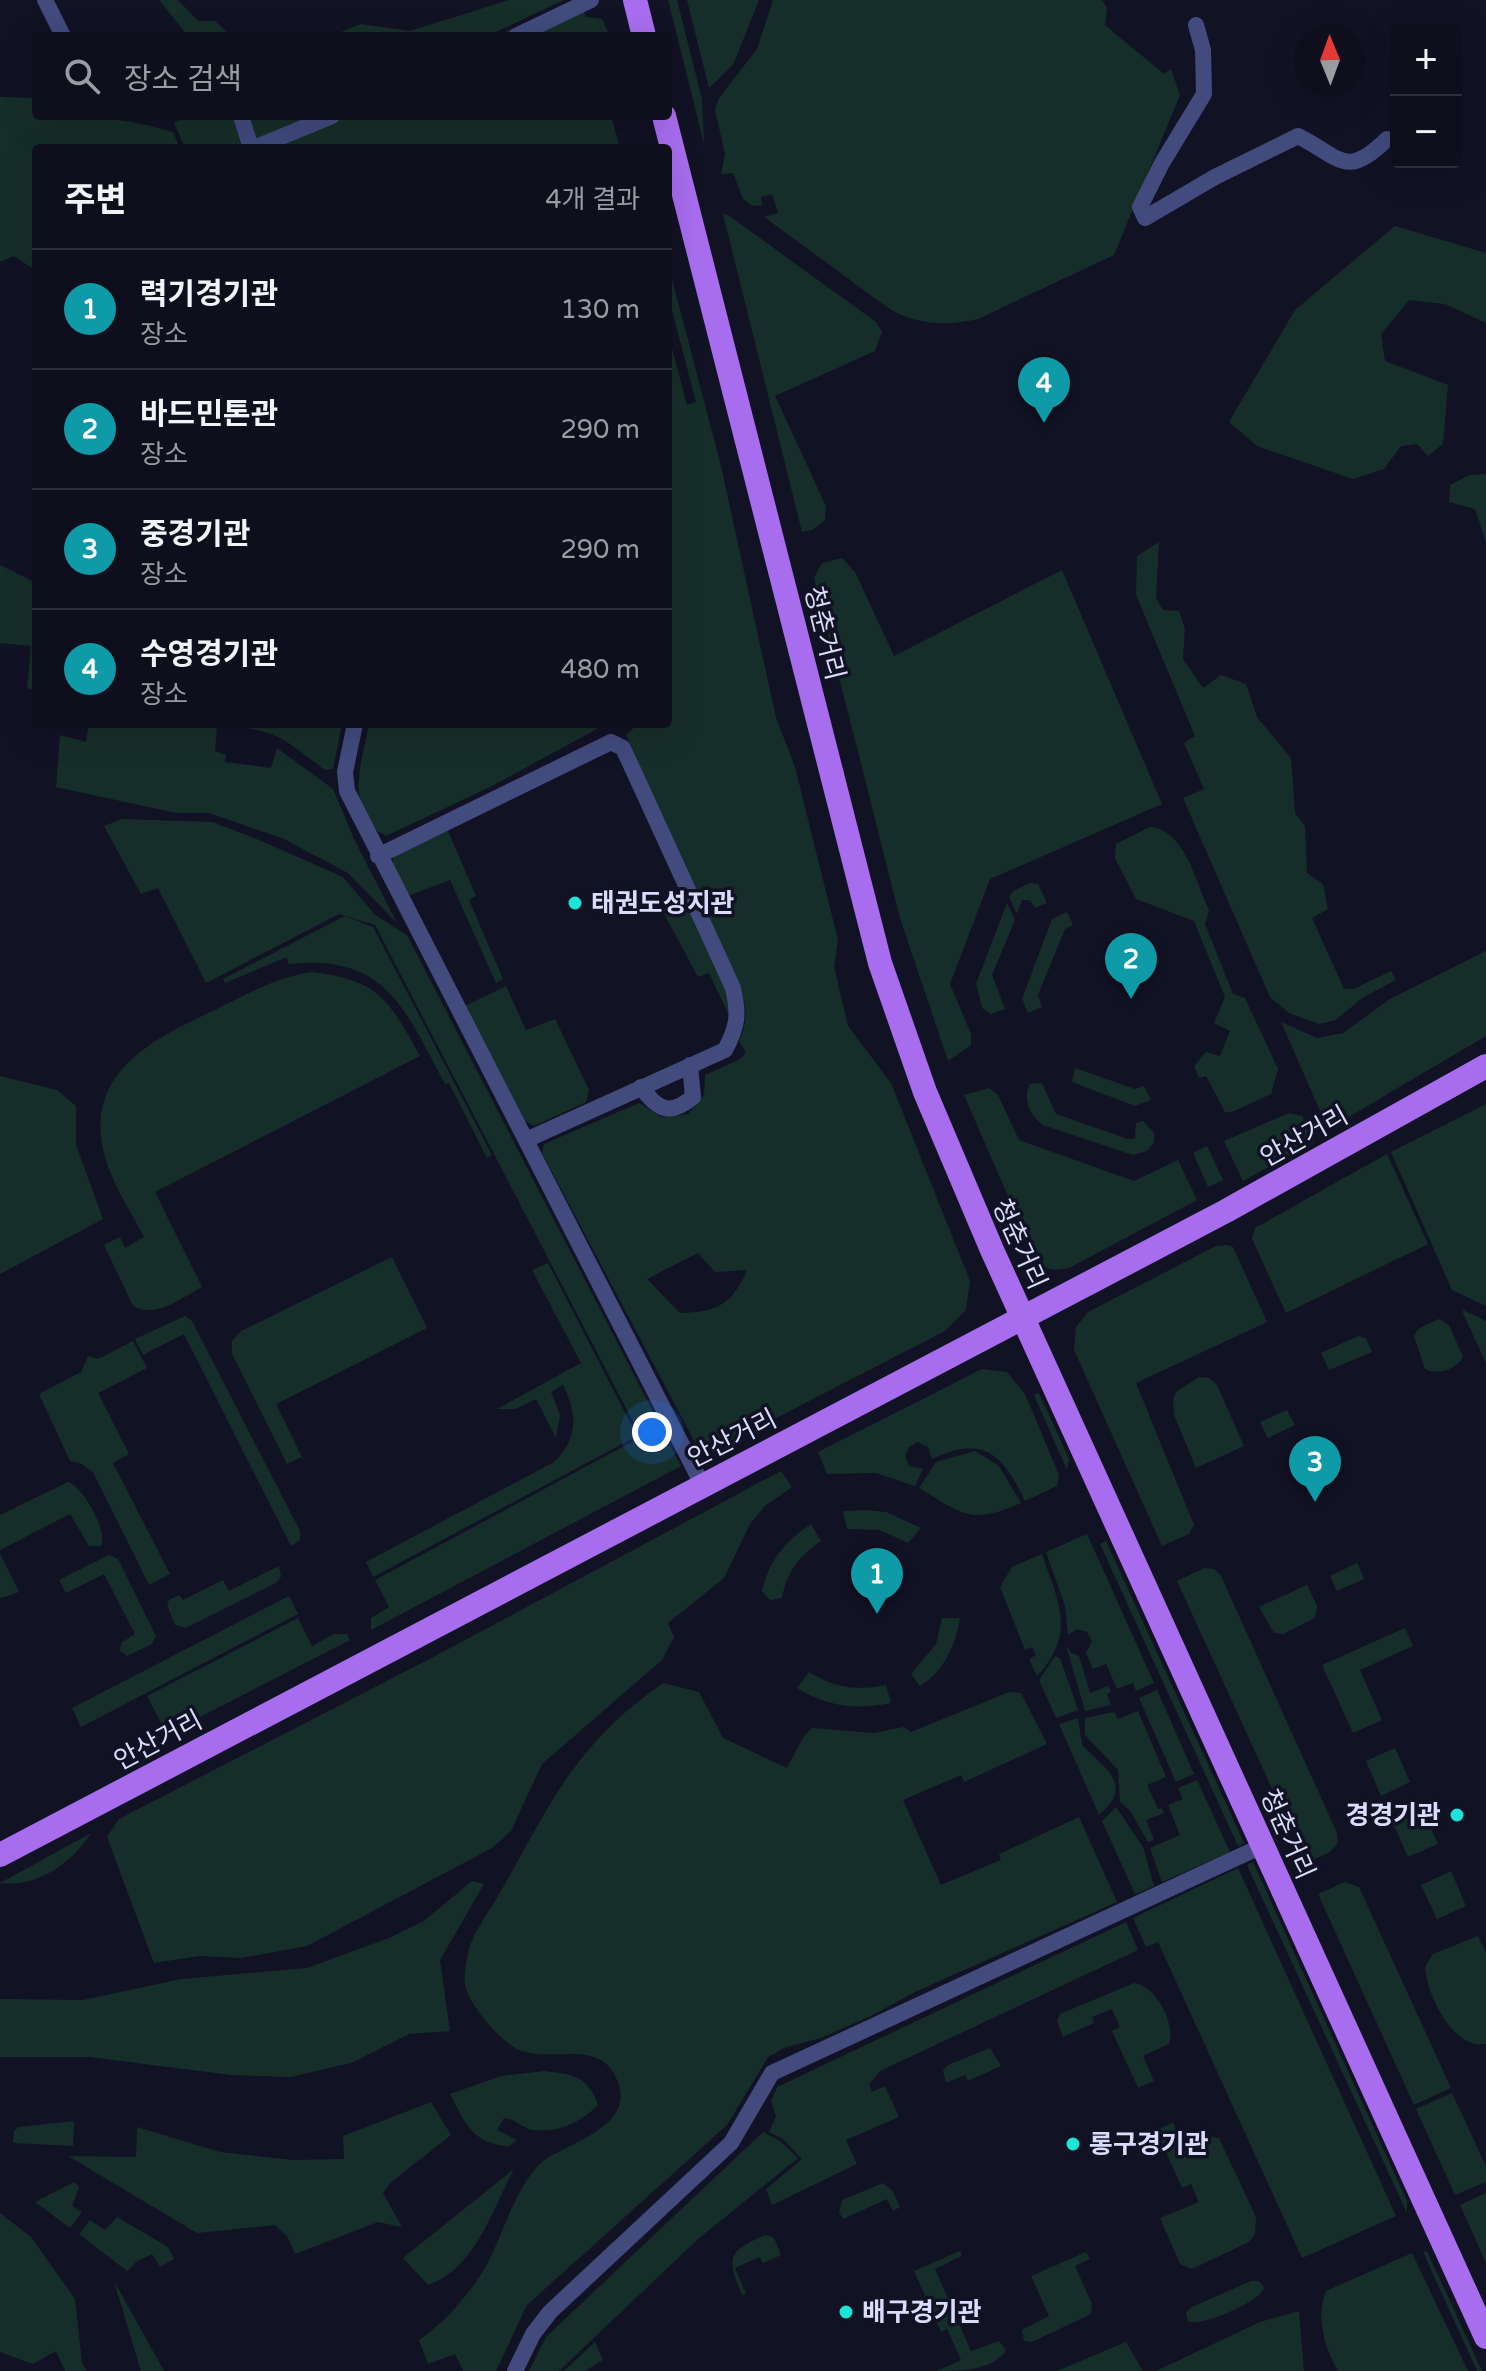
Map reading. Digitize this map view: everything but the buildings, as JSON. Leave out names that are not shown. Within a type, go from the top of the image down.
[{"type":"main road","points":[[635,0],[643,32]]},
{"type":"main road","name":"청춘거리","points":[[665,120],[671,144]]},
{"type":"main road","name":"청춘거리","points":[[672,147],[880,963],[945,1142],[1486,2337]]},
{"type":"main road","name":"안산거리","points":[[0,1855],[1226,1211],[1486,1066]]},
{"type":"street","points":[[45,0],[61,32]]},
{"type":"street","points":[[524,32],[591,0]]},
{"type":"street","points":[[1196,25],[1203,50],[1204,94],[1162,163],[1140,207],[1145,218],[1215,177],[1298,136],[1334,159],[1349,164],[1368,158],[1387,139]]},
{"type":"street","points":[[242,120],[252,144]]},
{"type":"street","points":[[263,144],[322,120]]},
{"type":"street","points":[[354,728],[345,772],[347,791],[702,1484]]},
{"type":"street","points":[[378,856],[611,742],[623,748],[733,988],[739,1016],[725,1050],[526,1140]]},
{"type":"street","points":[[641,1087],[654,1104],[669,1109],[682,1107],[693,1097],[690,1065]]},
{"type":"street","points":[[515,2371],[533,2334],[550,2312],[731,2143],[772,2073],[1262,1846]]},
{"type":"green space","points":[[159,0],[178,0],[198,21],[215,21],[227,32],[185,32]]},
{"type":"green space","points":[[509,0],[564,0],[496,32],[341,32],[361,24],[410,31]]},
{"type":"green space","points":[[581,0],[586,17],[602,19],[608,32],[505,32]]},
{"type":"green space","points":[[668,0],[677,0],[702,99],[704,144]]},
{"type":"green space","points":[[687,0],[759,0],[733,65],[709,88]]},
{"type":"green space","points":[[773,0],[1102,0],[1107,8],[1105,25],[1164,74],[1171,69],[1180,95],[1114,255],[978,319],[933,323],[891,310],[764,217],[778,213],[772,194],[761,197],[762,205],[752,206],[743,199],[733,173],[721,174],[725,154],[715,110],[719,98],[757,49]]},
{"type":"green space","points":[[0,97],[32,98],[32,120],[112,120],[173,132],[178,144],[32,144],[32,268],[14,256],[0,262]]},
{"type":"green space","points":[[180,120],[612,120],[619,144],[183,144],[174,123]]},
{"type":"green space","points":[[723,214],[876,322],[882,332],[875,351],[775,396],[826,506],[825,520],[812,530],[802,532]]},
{"type":"green space","points":[[1395,226],[1486,253],[1486,323],[1445,304],[1409,300],[1381,334],[1385,361],[1448,385],[1443,444],[1428,456],[1417,444],[1401,446],[1384,469],[1353,479],[1257,446],[1229,422],[1295,310]]},
{"type":"green space","points":[[672,279],[721,466],[776,718],[795,767],[838,940],[834,967],[848,1026],[891,1083],[970,1281],[966,1310],[945,1331],[706,1454],[700,1452],[542,1153],[544,1144],[639,1103],[662,1117],[688,1114],[704,1095],[705,1075],[740,1059],[746,1052],[739,1041],[745,1012],[739,982],[687,875],[626,734],[634,728],[672,728],[672,348],[687,405],[696,402],[672,310]],"holes":[[[698,1253],[715,1272],[747,1270],[729,1299],[714,1308],[693,1312],[680,1313],[647,1279]]]},
{"type":"green space","points":[[1486,474],[1486,542],[1475,509],[1449,502],[1450,485],[1470,475]]},
{"type":"green space","points":[[1159,542],[1156,598],[1163,610],[1179,611],[1185,629],[1183,659],[1203,688],[1221,675],[1246,684],[1257,717],[1291,758],[1295,813],[1305,826],[1307,873],[1323,884],[1328,909],[1312,918],[1344,989],[1354,989],[1391,971],[1396,980],[1362,998],[1336,1020],[1319,1024],[1289,1013],[1270,997],[1183,798],[1204,789],[1184,743],[1195,736],[1136,595],[1137,556]]},
{"type":"green space","points":[[842,558],[855,572],[894,656],[1062,570],[1162,804],[990,879],[950,984],[971,1034],[971,1045],[948,1061],[900,918],[814,578],[822,563]]},
{"type":"green space","points":[[0,565],[32,581],[32,690],[27,688],[31,646],[0,643]]},
{"type":"green space","points":[[88,728],[217,728],[215,751],[226,755],[225,762],[271,768],[277,748],[333,789],[355,841],[397,923],[348,873],[284,839],[209,813],[176,813],[56,787],[60,735],[86,742]]},
{"type":"green space","points":[[243,728],[341,728],[333,769],[325,770],[287,742]]},
{"type":"green space","points":[[368,728],[599,728],[492,786],[386,836],[373,827],[364,815],[360,801],[360,770]]},
{"type":"green space","points":[[122,819],[212,822],[259,840],[343,877],[375,915],[407,935],[681,1466],[371,1630],[371,1618],[389,1607],[375,1580],[641,1437],[375,925],[339,914],[206,983],[158,888],[141,894],[104,826]]},
{"type":"green space","points":[[1150,827],[1172,837],[1188,859],[1209,910],[1205,924],[1233,994],[1245,998],[1278,1069],[1271,1094],[1232,1112],[1225,1112],[1206,1076],[1199,1078],[1194,1066],[1206,1052],[1220,1056],[1230,1031],[1214,1023],[1225,997],[1194,921],[1136,899],[1115,858],[1116,844]]},
{"type":"green space","points":[[448,831],[476,896],[469,900],[503,979],[496,983],[450,880],[408,896],[392,864],[394,856]]},
{"type":"green space","points":[[1030,883],[1038,884],[1047,903],[1035,908],[1030,900],[1022,900],[1017,914],[1009,897],[1013,891]]},
{"type":"green space","points":[[684,895],[729,995],[733,1024],[709,973],[698,977],[660,906]]},
{"type":"green space","points":[[1007,903],[1015,920],[992,975],[1005,1009],[991,1014],[982,1008],[976,984]]},
{"type":"green space","points":[[1067,912],[1073,925],[1065,929],[1038,995],[1042,1007],[1028,1013],[1022,999],[1052,919]]},
{"type":"green space","points":[[345,916],[373,927],[492,1155],[487,1158],[449,1083],[445,1084],[404,1011],[389,992],[371,978],[349,968],[322,963],[288,964],[287,957],[225,983],[223,979]]},
{"type":"green space","points":[[1486,951],[1486,1036],[1335,1125],[1325,1122],[1281,1022],[1317,1038],[1343,1033],[1390,999]]},
{"type":"green space","points":[[312,972],[353,981],[380,996],[399,1020],[420,1056],[155,1192],[202,1287],[159,1309],[133,1306],[104,1245],[120,1237],[125,1248],[144,1237],[118,1188],[103,1149],[102,1111],[109,1089],[122,1070],[157,1040],[265,986]]},
{"type":"green space","points":[[506,986],[526,1030],[555,1019],[589,1090],[586,1102],[534,1126],[525,1121],[465,1006]]},
{"type":"green space","points":[[1075,1068],[1135,1089],[1144,1086],[1151,1100],[1135,1106],[1072,1082]]},
{"type":"green space","points":[[0,1076],[57,1090],[76,1106],[76,1145],[103,1219],[0,1274]]},
{"type":"green space","points":[[1042,1083],[1056,1114],[1128,1139],[1135,1138],[1136,1123],[1143,1121],[1154,1133],[1154,1142],[1147,1151],[1133,1155],[1043,1125],[1034,1117],[1027,1101],[1030,1084]]},
{"type":"green space","points":[[989,1088],[998,1095],[1019,1140],[1134,1181],[1178,1160],[1197,1200],[1071,1267],[1054,1270],[1042,1265],[1034,1256],[964,1095]]},
{"type":"green space","points":[[1486,1104],[1486,1306],[1452,1290],[1391,1152]]},
{"type":"green space","points":[[1289,1113],[1302,1116],[1314,1142],[1243,1181],[1224,1141]]},
{"type":"green space","points":[[1207,1146],[1223,1180],[1208,1187],[1193,1153]]},
{"type":"green space","points":[[1387,1154],[1428,1244],[1286,1313],[1252,1239],[1255,1228]]},
{"type":"green space","points":[[1216,1246],[1233,1247],[1267,1322],[1136,1383],[1194,1525],[1189,1534],[1162,1546],[1074,1350],[1076,1327],[1088,1312]]},
{"type":"green space","points":[[392,1257],[427,1328],[276,1404],[302,1457],[287,1464],[232,1354],[232,1341],[241,1331]]},
{"type":"green space","points":[[548,1263],[637,1436],[373,1577],[366,1562],[554,1462],[568,1444],[573,1416],[563,1385],[551,1392],[560,1415],[556,1438],[536,1399],[515,1409],[497,1409],[581,1363],[532,1270]]},
{"type":"green space","points":[[1463,1310],[1486,1321],[1486,1363],[1463,1313]]},
{"type":"green space","points":[[185,1316],[192,1321],[300,1531],[300,1540],[291,1546],[184,1334],[143,1355],[135,1339]]},
{"type":"green space","points":[[1439,1319],[1449,1325],[1463,1357],[1451,1368],[1435,1372],[1425,1369],[1414,1336],[1418,1329]]},
{"type":"green space","points":[[1358,1336],[1366,1338],[1372,1352],[1329,1370],[1321,1353]]},
{"type":"green space","points":[[133,1341],[147,1368],[98,1393],[129,1454],[113,1463],[170,1574],[149,1585],[93,1472],[82,1464],[70,1461],[39,1394],[81,1372],[88,1356],[98,1359]]},
{"type":"green space","points":[[982,1369],[1007,1372],[1025,1394],[1059,1475],[1057,1486],[1025,1501],[1008,1471],[989,1453],[965,1448],[932,1459],[928,1447],[918,1442],[909,1447],[905,1456],[909,1466],[923,1469],[915,1486],[876,1473],[827,1474],[818,1452]]},
{"type":"green space","points":[[1199,1377],[1209,1378],[1217,1385],[1244,1446],[1196,1468],[1174,1415],[1173,1399],[1177,1391]]},
{"type":"green space","points":[[1039,1393],[1069,1459],[1067,1470],[1034,1395]]},
{"type":"green space","points":[[1287,1410],[1295,1425],[1268,1438],[1260,1422]]},
{"type":"green space","points":[[975,1451],[999,1466],[1021,1503],[990,1514],[968,1514],[919,1488],[936,1462]]},
{"type":"green space","points":[[781,1471],[792,1487],[765,1506],[750,1524],[724,1578],[668,1623],[674,1637],[662,1660],[542,1764],[511,1831],[492,1848],[307,1946],[241,1958],[199,1956],[154,1963],[107,1837],[119,1819],[439,1654]]},
{"type":"green space","points":[[68,1482],[81,1492],[93,1511],[101,1531],[101,1546],[89,1546],[70,1514],[0,1550],[0,1515]]},
{"type":"green space","points":[[843,1511],[886,1512],[921,1528],[908,1543],[880,1530],[847,1529]]},
{"type":"green space","points":[[811,1524],[821,1541],[795,1565],[782,1598],[770,1600],[762,1591],[774,1561],[793,1537]]},
{"type":"green space","points":[[1087,1534],[1154,1683],[1136,1691],[1133,1683],[1117,1689],[1106,1664],[1093,1669],[1086,1653],[1092,1641],[1087,1632],[1077,1629],[1068,1635],[1065,1606],[1046,1552]]},
{"type":"green space","points":[[1106,1541],[1244,1843],[1238,1846],[1100,1544]]},
{"type":"green space","points":[[0,1554],[19,1592],[1,1598],[0,1597]]},
{"type":"green space","points":[[1042,1554],[1058,1602],[1060,1631],[1057,1646],[1037,1676],[1029,1659],[1036,1655],[1032,1647],[1025,1650],[1000,1587],[1012,1567]]},
{"type":"green space","points":[[109,1555],[118,1559],[156,1636],[152,1644],[127,1656],[120,1651],[121,1643],[135,1634],[104,1574],[66,1593],[59,1580]]},
{"type":"green space","points":[[1357,1563],[1364,1579],[1337,1591],[1330,1576]]},
{"type":"green space","points":[[279,1566],[281,1577],[276,1583],[186,1628],[175,1625],[167,1605],[169,1600],[179,1595],[183,1600],[223,1580],[229,1591]]},
{"type":"green space","points":[[1204,1568],[1214,1569],[1221,1576],[1337,1833],[1338,1843],[1330,1852],[1306,1863],[1177,1581]]},
{"type":"green space","points":[[1307,1585],[1317,1606],[1315,1618],[1283,1634],[1274,1633],[1259,1607]]},
{"type":"green space","points":[[289,1596],[298,1614],[81,1727],[72,1708]]},
{"type":"green space","points":[[298,1618],[312,1646],[334,1634],[347,1634],[350,1640],[167,1734],[147,1696]]},
{"type":"green space","points":[[942,1618],[960,1618],[955,1638],[942,1665],[920,1686],[911,1674],[936,1644]]},
{"type":"green space","points":[[1405,1628],[1413,1646],[1360,1670],[1382,1720],[1353,1733],[1322,1665]]},
{"type":"green space","points":[[1066,1645],[1071,1653],[1079,1656],[1090,1693],[1108,1686],[1111,1705],[1085,1711]]},
{"type":"green space","points":[[1055,1656],[1060,1658],[1078,1710],[1056,1718],[1039,1680]]},
{"type":"green space","points":[[809,1672],[846,1687],[886,1685],[891,1703],[854,1706],[820,1699],[797,1688]]},
{"type":"green space","points":[[663,1683],[699,1692],[723,1738],[787,1768],[804,1736],[812,1728],[874,1733],[904,1727],[911,1732],[1009,1692],[1021,1693],[1047,1744],[964,1782],[961,1775],[903,1800],[941,1885],[1001,1860],[999,1854],[1079,1817],[1117,1902],[915,1992],[871,2016],[821,2038],[786,2047],[768,2057],[727,2125],[527,2305],[496,2371],[463,2371],[455,2354],[428,2364],[419,2340],[448,2316],[474,2285],[529,2178],[547,2158],[609,2121],[618,2108],[620,2092],[613,2072],[604,2062],[592,2056],[534,2054],[520,2050],[496,2032],[476,2009],[465,1985],[471,1942],[541,1819],[577,1764],[616,1721]]},
{"type":"green space","points":[[1157,1690],[1194,1774],[1176,1782],[1139,1698]]},
{"type":"green space","points":[[1138,1711],[1166,1777],[1147,1785],[1158,1809],[1162,1808],[1164,1813],[1146,1820],[1154,1840],[1148,1842],[1131,1812],[1120,1801],[1118,1770],[1085,1735],[1085,1718],[1114,1712],[1118,1719]]},
{"type":"green space","points":[[1078,1718],[1082,1745],[1106,1768],[1115,1785],[1110,1804],[1099,1815],[1059,1724]]},
{"type":"green space","points":[[1395,1748],[1410,1782],[1381,1796],[1366,1761]]},
{"type":"green space","points":[[1197,1780],[1230,1852],[1162,1882],[1150,1848],[1180,1835],[1168,1805],[1183,1799],[1178,1788]]},
{"type":"green space","points":[[1116,1807],[1143,1847],[1154,1886],[1135,1894],[1102,1821]]},
{"type":"green space","points":[[1422,1810],[1438,1844],[1408,1857],[1393,1823]]},
{"type":"green space","points":[[91,1833],[74,1854],[52,1871],[27,1882],[0,1883]]},
{"type":"green space","points":[[1253,1862],[1407,2201],[1407,2213],[1247,1865]]},
{"type":"green space","points":[[1238,1868],[1396,2216],[1302,2258],[1158,1942],[1146,1947],[1133,1918]]},
{"type":"green space","points":[[1451,1871],[1466,1906],[1437,1919],[1421,1885]]},
{"type":"green space","points":[[472,1881],[484,1884],[440,1960],[450,2031],[409,2034],[351,2063],[290,2077],[231,2075],[89,2057],[0,2057],[0,1999],[83,2000],[181,1979],[307,1968],[389,1938],[424,1921]]},
{"type":"green space","points":[[1345,1882],[1359,1887],[1451,2088],[1414,2105],[1318,1894]]},
{"type":"green space","points":[[1126,1922],[1138,1950],[880,2071],[869,2084],[872,2092],[885,2086],[899,2117],[846,2140],[857,2164],[772,2205],[766,2189],[802,2159],[783,2139],[769,2132],[776,2116],[771,2101],[777,2087]]},
{"type":"green space","points":[[1478,1936],[1486,1953],[1486,2044],[1474,2044],[1453,2030],[1436,2005],[1425,1967],[1433,1954]]},
{"type":"green space","points":[[1134,1983],[1157,1998],[1170,2026],[1169,2044],[1143,2056],[1154,2081],[1138,2088],[1112,2031],[1120,2027],[1112,2009],[1092,2017],[1094,2023],[1063,2037],[1057,2021],[1060,2014]]},
{"type":"green space","points":[[990,2048],[1001,2066],[968,2081],[965,2075],[946,2083],[943,2070],[948,2065]]},
{"type":"green space","points":[[544,2071],[578,2078],[589,2088],[598,2105],[577,2121],[551,2130],[533,2130],[504,2118],[497,2130],[517,2140],[508,2147],[478,2136],[461,2115],[450,2094],[501,2076]]},
{"type":"green space","points":[[1452,2093],[1486,2166],[1486,2182],[1455,2195],[1416,2109]]},
{"type":"green space","points":[[431,2102],[451,2135],[390,2183],[383,2193],[402,2227],[378,2222],[295,2254],[287,2236],[275,2225],[197,2233],[68,2156],[136,2157],[137,2127],[220,2152],[293,2160],[344,2159],[343,2136]]},
{"type":"green space","points":[[74,2121],[73,2146],[13,2143],[14,2131],[19,2127]]},
{"type":"green space","points":[[1173,2123],[1183,2145],[1205,2136],[1219,2138],[1256,2217],[1255,2234],[1249,2242],[1192,2269],[1180,2264],[1160,2218],[1199,2202],[1191,2184],[1182,2188],[1156,2130]]},
{"type":"green space","points":[[763,2132],[780,2141],[798,2158],[697,2240],[559,2371],[529,2371],[546,2337]]},
{"type":"green space","points":[[514,2169],[490,2220],[470,2252],[444,2277],[428,2285],[403,2258]]},
{"type":"green space","points":[[74,2182],[79,2187],[72,2206],[82,2212],[70,2228],[35,2202]]},
{"type":"green space","points":[[883,2183],[892,2190],[900,2207],[893,2211],[887,2199],[843,2219],[839,2212],[842,2200]]},
{"type":"green space","points":[[1486,2193],[1486,2263],[1460,2205]]},
{"type":"green space","points":[[0,2213],[31,2237],[75,2299],[82,2363],[87,2371],[65,2371],[56,2351],[33,2364],[0,2352]]},
{"type":"green space","points":[[117,2217],[168,2247],[174,2259],[160,2267],[152,2254],[137,2261],[127,2271],[79,2234],[90,2220],[105,2230]]},
{"type":"green space","points":[[766,2235],[774,2238],[781,2255],[763,2263],[760,2257],[735,2268],[746,2294],[742,2295],[734,2272],[734,2257],[744,2246]]},
{"type":"green space","points":[[960,2251],[962,2256],[935,2269],[971,2351],[999,2341],[1006,2350],[984,2366],[937,2371],[961,2360],[947,2329],[941,2332],[914,2271]]},
{"type":"green space","points":[[1427,2251],[1482,2371],[1477,2371],[1423,2252]]},
{"type":"green space","points":[[1086,2252],[1090,2259],[1075,2266],[1092,2304],[1091,2314],[1032,2342],[1024,2341],[1022,2330],[1049,2316],[1031,2276]]},
{"type":"green space","points":[[1412,2253],[1468,2371],[1338,2371],[1323,2332],[1321,2311],[1326,2291]]},
{"type":"green space","points":[[114,2281],[164,2371],[141,2371]]},
{"type":"green space","points":[[1251,2281],[1259,2281],[1264,2288],[1253,2300],[1205,2321],[1188,2321],[1186,2313],[1192,2307]]},
{"type":"green space","points":[[1299,2311],[1304,2371],[1156,2371],[1260,2322]]},
{"type":"green space","points":[[595,2342],[603,2360],[585,2371],[564,2371]]},
{"type":"green space","points":[[1126,2342],[1143,2371],[1057,2371]]},
{"type":"place","name":"수영경기관","points":[[1044,423]]},
{"type":"place","name":"태권도성지관","points":[[575,903]]},
{"type":"place","name":"바드민톤관","points":[[1131,999]]},
{"type":"place","name":"중경기관","points":[[1315,1502]]},
{"type":"place","name":"력기경기관","points":[[877,1614]]},
{"type":"place","name":"경경기관","points":[[1457,1815]]},
{"type":"place","name":"롱구경기관","points":[[1073,2144]]},
{"type":"place","name":"배구경기관","points":[[846,2312]]}]
